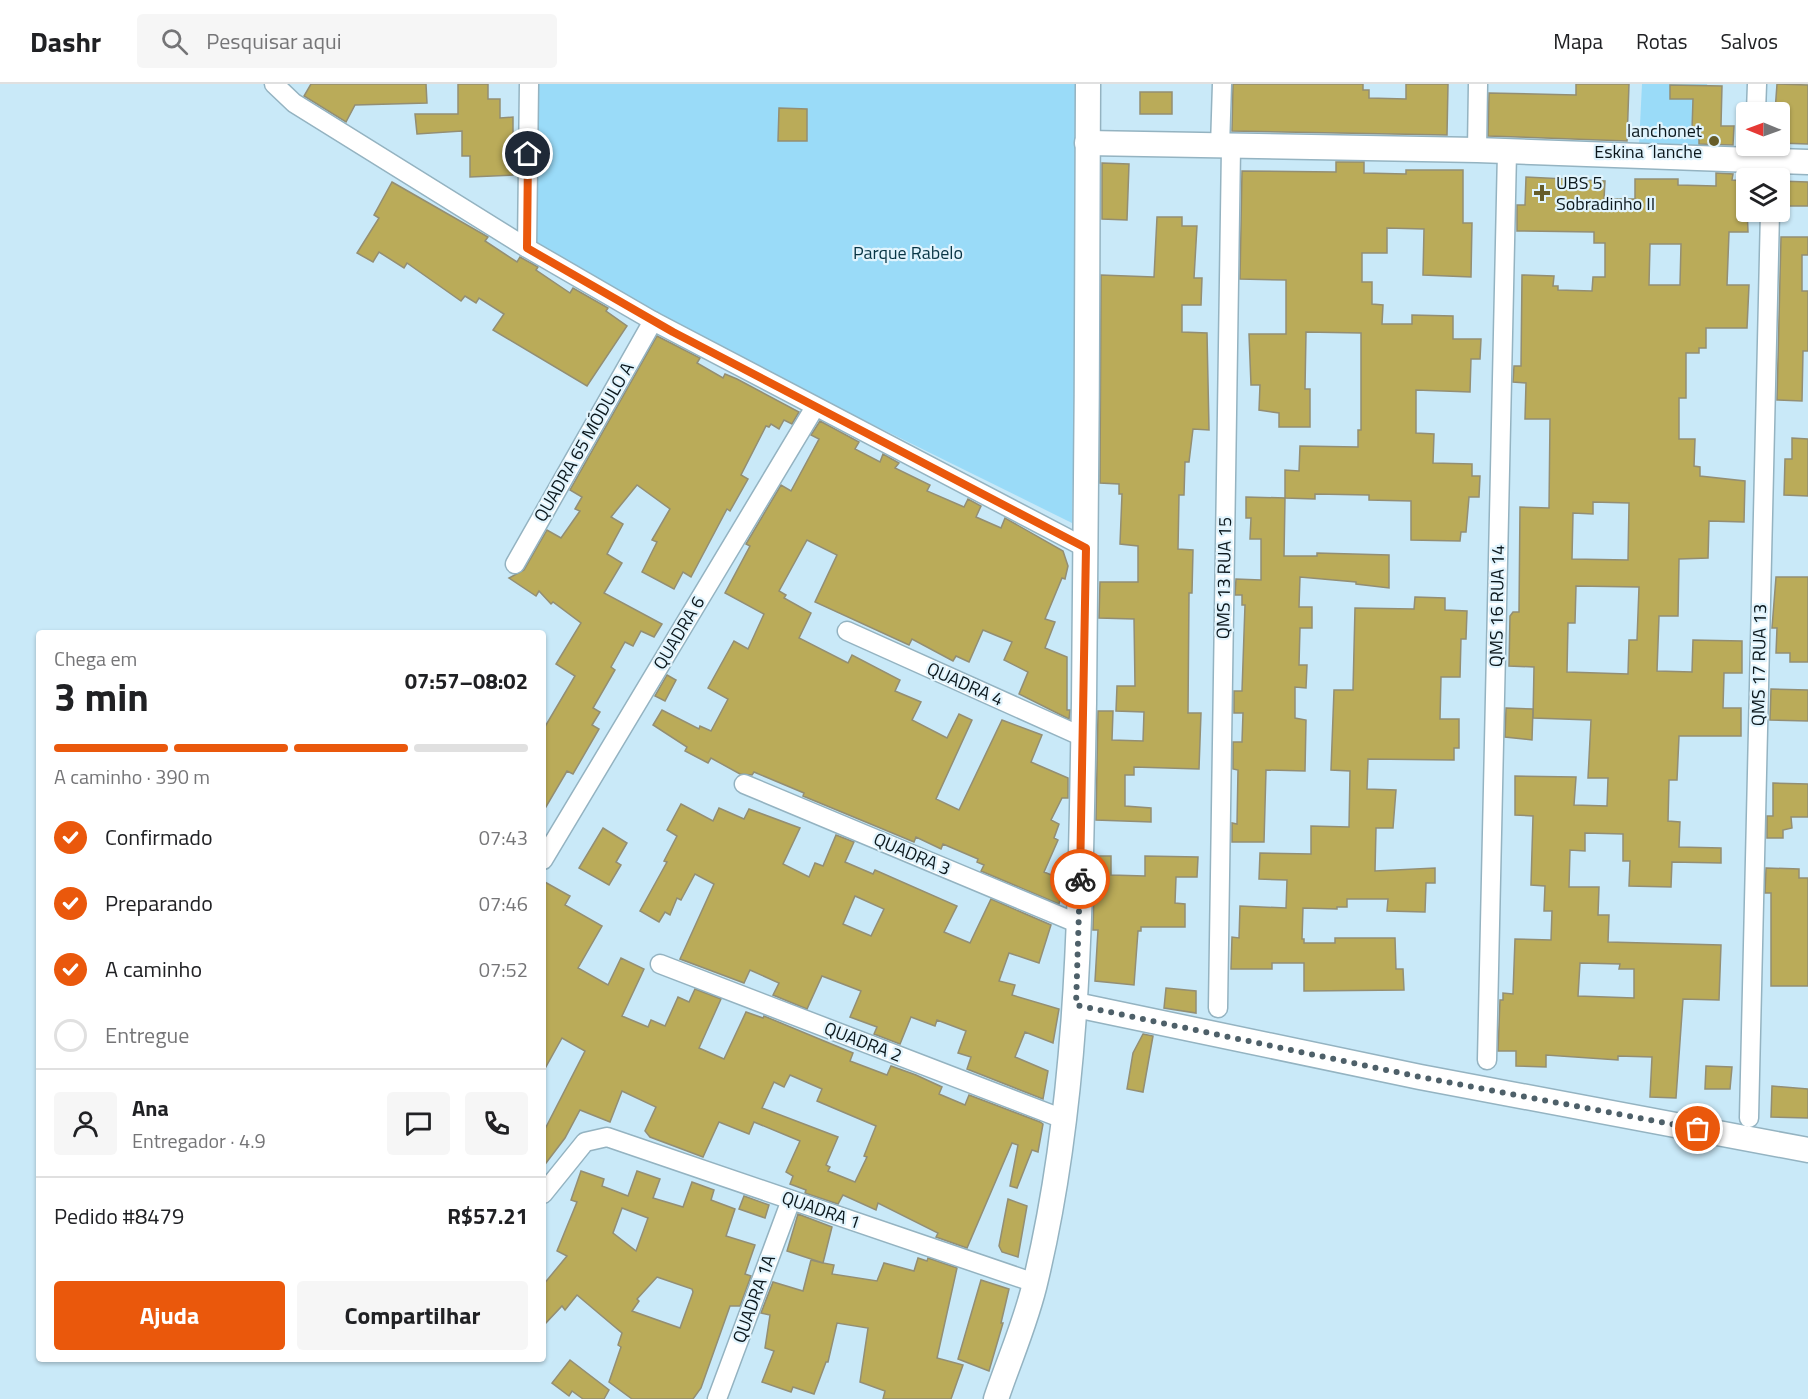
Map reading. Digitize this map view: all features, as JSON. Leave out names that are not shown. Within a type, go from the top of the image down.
[{"type":"street","points":[[274,84],[294,102],[527,248],[653,321],[1086,548]]},
{"type":"street","points":[[294,84],[294,102]]},
{"type":"street","points":[[527,248],[529,84]]},
{"type":"street","points":[[996,1399],[1035,1283],[1066,1120],[1076,1005],[1086,548],[1088,84]]},
{"type":"street","name":"QMS 13 RUA 15","points":[[1218,1008],[1225,147],[1222,84]]},
{"type":"street","points":[[1477,150],[1478,84]]},
{"type":"street","points":[[1756,102],[1757,84]]},
{"type":"street","points":[[1088,143],[1477,150],[1808,162]]},
{"type":"street","name":"QMS 16 RUA 14","points":[[1487,1060],[1507,152]]},
{"type":"street","name":"QMS 17 RUA 13","points":[[1749,1118],[1770,222]]},
{"type":"street","name":"QUADRA 65 MÓDULO A","points":[[515,564],[653,321]]},
{"type":"street","name":"QUADRA 6","points":[[546,855],[815,407]]},
{"type":"street","name":"QUADRA 4","points":[[848,631],[1083,737]]},
{"type":"street","name":"QUADRA 3","points":[[744,784],[1079,924]]},
{"type":"street","name":"QUADRA 2","points":[[660,964],[1066,1120]]},
{"type":"street","points":[[1076,1005],[1420,1077],[1808,1150]]},
{"type":"street","name":"QUADRA 1","points":[[546,1190],[585,1142],[607,1137],[1035,1283]]},
{"type":"street","name":"QUADRA 1A","points":[[717,1399],[791,1200]]},
{"type":"green space","name":"Parque Rabelo","points":[[532,84],[1081,84],[1072,523],[827,402],[531,246]]},
{"type":"green space","points":[[1642,84],[1707,84],[1707,148],[1639,146]]},
{"type":"building","points":[[311,84],[426,84],[427,103],[355,105],[346,122],[304,96]]},
{"type":"building","points":[[458,84],[488,84],[488,99],[500,99],[500,118],[513,117],[513,175],[470,177],[470,156],[462,156],[462,131],[417,134],[415,114],[458,114]]},
{"type":"building","points":[[1233,84],[1363,84],[1363,90],[1369,90],[1369,98],[1406,99],[1406,84],[1448,84],[1447,135],[1232,131]]},
{"type":"building","points":[[1576,84],[1629,84],[1627,141],[1488,136],[1489,93],[1576,95]]},
{"type":"building","points":[[1777,84],[1808,85],[1808,144],[1790,143],[1790,102],[1776,102]]},
{"type":"building","points":[[1670,85],[1722,86],[1721,126],[1734,126],[1733,145],[1699,144],[1699,130],[1692,130],[1693,99],[1670,99]]},
{"type":"building","points":[[1140,92],[1172,92],[1172,114],[1140,114]]},
{"type":"building","points":[[779,108],[807,109],[807,141],[778,141]]},
{"type":"building","points":[[1336,162],[1364,162],[1364,173],[1406,174],[1406,170],[1463,170],[1463,223],[1472,223],[1471,277],[1423,275],[1424,229],[1387,228],[1387,253],[1362,253],[1362,282],[1372,282],[1372,304],[1383,305],[1382,324],[1412,324],[1412,315],[1453,316],[1453,339],[1481,339],[1480,359],[1471,359],[1470,392],[1416,390],[1416,433],[1434,434],[1433,463],[1472,464],[1472,476],[1480,476],[1479,497],[1469,497],[1466,532],[1461,532],[1460,541],[1411,540],[1411,501],[1369,500],[1369,495],[1315,494],[1315,499],[1285,498],[1285,470],[1299,471],[1300,446],[1358,447],[1358,430],[1361,430],[1361,333],[1306,332],[1305,389],[1310,389],[1310,427],[1279,427],[1279,413],[1259,410],[1260,385],[1251,385],[1249,334],[1286,334],[1286,280],[1240,279],[1242,171],[1336,172]]},
{"type":"building","points":[[1102,163],[1129,164],[1127,220],[1102,219]]},
{"type":"building","points":[[1716,173],[1733,174],[1732,180],[1736,180],[1736,222],[1748,222],[1748,232],[1729,232],[1727,285],[1749,285],[1747,328],[1706,328],[1706,348],[1699,348],[1699,353],[1686,353],[1686,398],[1679,398],[1679,439],[1695,439],[1694,466],[1700,467],[1700,476],[1745,481],[1744,522],[1709,521],[1708,558],[1679,559],[1678,616],[1659,616],[1657,671],[1692,672],[1693,640],[1742,641],[1742,673],[1724,673],[1723,708],[1741,708],[1741,736],[1679,736],[1677,780],[1669,780],[1668,821],[1680,822],[1679,847],[1721,848],[1721,863],[1672,862],[1671,887],[1629,886],[1630,861],[1623,861],[1623,834],[1585,833],[1585,851],[1570,850],[1569,887],[1599,887],[1598,915],[1609,915],[1608,942],[1721,945],[1719,1000],[1683,999],[1676,1098],[1650,1097],[1652,1057],[1618,1056],[1618,1060],[1546,1055],[1546,1067],[1516,1066],[1516,1051],[1498,1051],[1500,1000],[1503,1000],[1503,993],[1513,994],[1515,939],[1551,940],[1552,911],[1544,911],[1545,886],[1531,885],[1533,816],[1515,815],[1515,776],[1576,777],[1574,805],[1607,806],[1608,778],[1588,778],[1591,720],[1533,718],[1534,667],[1509,666],[1510,616],[1513,612],[1519,612],[1520,507],[1549,508],[1550,419],[1525,419],[1526,383],[1513,382],[1514,366],[1521,366],[1522,275],[1554,276],[1553,286],[1558,286],[1558,290],[1592,291],[1593,277],[1605,277],[1605,243],[1594,243],[1594,232],[1517,231],[1517,205],[1525,205],[1526,177],[1605,181],[1604,199],[1635,199],[1635,179],[1678,179],[1678,185],[1716,186]],"holes":[[[1650,244],[1681,244],[1680,285],[1649,285]],[[1593,502],[1629,503],[1628,560],[1572,559],[1573,513],[1593,514]],[[1576,586],[1639,587],[1637,640],[1629,640],[1628,674],[1567,672],[1568,623],[1575,623]],[[1580,963],[1620,964],[1619,969],[1634,969],[1634,998],[1578,996]]]},
{"type":"building","points":[[1790,181],[1808,182],[1808,206],[1790,206]]},
{"type":"building","points":[[392,182],[488,237],[485,241],[517,262],[520,257],[538,267],[536,270],[570,293],[573,288],[608,308],[606,311],[627,326],[587,386],[493,330],[504,314],[479,298],[476,303],[465,296],[461,301],[407,263],[404,268],[379,252],[373,262],[357,253],[379,218],[374,215]]},
{"type":"building","points":[[1157,217],[1182,217],[1182,226],[1197,226],[1194,278],[1202,278],[1201,305],[1182,305],[1182,332],[1207,333],[1209,430],[1193,429],[1189,462],[1185,462],[1184,495],[1179,495],[1178,549],[1193,550],[1192,593],[1189,593],[1188,713],[1201,713],[1199,769],[1134,767],[1134,775],[1125,775],[1125,806],[1151,808],[1151,822],[1096,820],[1098,711],[1113,711],[1112,740],[1143,741],[1144,712],[1116,711],[1117,686],[1135,686],[1134,619],[1099,618],[1100,582],[1138,582],[1138,546],[1120,544],[1122,494],[1119,494],[1119,484],[1100,483],[1101,275],[1154,277]]},
{"type":"building","points":[[1781,237],[1808,237],[1808,255],[1802,255],[1802,291],[1808,291],[1808,351],[1803,351],[1802,401],[1777,400]]},
{"type":"building","points":[[657,336],[700,358],[697,363],[723,378],[725,374],[737,379],[799,412],[792,424],[784,420],[779,429],[771,424],[769,427],[766,426],[741,475],[748,479],[730,511],[727,509],[691,577],[683,572],[674,589],[642,572],[657,542],[652,540],[670,509],[637,485],[611,517],[623,524],[607,554],[622,563],[604,593],[662,624],[654,637],[641,631],[633,646],[625,642],[611,667],[615,670],[593,708],[600,712],[592,725],[599,729],[573,774],[567,771],[546,807],[546,725],[575,676],[556,664],[581,623],[553,602],[551,604],[539,591],[536,596],[509,578],[524,570],[547,530],[561,538],[580,511],[575,509],[582,497],[570,490]]},
{"type":"building","points":[[820,421],[859,442],[855,449],[880,462],[883,454],[899,463],[895,468],[930,485],[927,491],[964,507],[968,499],[981,506],[976,517],[1001,528],[1005,518],[1063,551],[1068,566],[1065,579],[1062,578],[1045,619],[1055,622],[1045,648],[1067,657],[1069,719],[1019,694],[1028,672],[1004,660],[1012,642],[983,630],[969,662],[956,656],[953,661],[912,639],[909,645],[815,602],[837,555],[807,540],[779,591],[786,595],[784,598],[811,613],[799,638],[848,663],[852,655],[900,680],[895,691],[921,702],[912,720],[947,738],[959,714],[972,720],[936,799],[959,810],[1002,720],[1042,735],[1031,762],[1068,778],[1068,798],[1062,798],[1051,820],[1059,824],[1054,838],[1058,840],[1044,872],[1064,880],[1059,904],[981,871],[984,865],[977,862],[978,859],[943,844],[941,849],[916,837],[914,842],[803,796],[804,793],[754,772],[752,775],[740,774],[711,758],[708,763],[685,751],[687,747],[653,725],[662,710],[699,729],[700,726],[711,731],[728,699],[708,688],[734,641],[748,649],[764,614],[725,593],[750,546],[746,544],[781,485],[791,491],[819,439],[811,435]]},
{"type":"building","points":[[1792,438],[1808,439],[1808,496],[1784,495],[1785,459],[1792,459]]},
{"type":"building","points":[[1246,497],[1285,498],[1284,556],[1317,556],[1317,553],[1389,555],[1389,588],[1356,584],[1356,582],[1300,577],[1299,607],[1312,607],[1312,628],[1300,628],[1299,665],[1307,665],[1306,688],[1295,687],[1295,718],[1306,720],[1305,771],[1266,770],[1264,842],[1232,842],[1232,823],[1237,824],[1238,770],[1233,769],[1233,742],[1242,742],[1243,713],[1234,713],[1234,691],[1242,691],[1245,605],[1242,605],[1242,595],[1235,595],[1236,579],[1261,580],[1261,539],[1250,539],[1251,518],[1246,518]]},
{"type":"building","points":[[1776,577],[1808,577],[1808,662],[1790,662],[1790,653],[1776,653],[1777,628],[1772,628]]},
{"type":"building","points":[[1415,597],[1445,598],[1445,610],[1467,611],[1466,639],[1461,639],[1460,677],[1441,677],[1440,719],[1459,719],[1459,748],[1454,748],[1454,760],[1368,759],[1367,789],[1396,790],[1393,828],[1376,828],[1375,871],[1435,868],[1435,883],[1426,883],[1425,912],[1387,911],[1388,899],[1347,899],[1347,907],[1337,907],[1337,909],[1303,908],[1302,939],[1304,943],[1335,943],[1335,938],[1395,938],[1396,969],[1403,969],[1404,990],[1304,991],[1304,963],[1272,963],[1272,969],[1231,969],[1232,937],[1239,938],[1240,906],[1286,908],[1287,880],[1259,879],[1260,853],[1311,854],[1311,826],[1349,827],[1350,771],[1331,770],[1334,690],[1353,690],[1355,608],[1414,609]]},
{"type":"building","points":[[667,675],[676,680],[665,701],[655,696]]},
{"type":"building","points":[[1771,689],[1808,690],[1808,721],[1770,720]]},
{"type":"building","points":[[1506,708],[1533,709],[1532,740],[1505,737]]},
{"type":"building","points":[[1773,783],[1808,784],[1808,817],[1791,817],[1792,828],[1783,830],[1783,838],[1767,838],[1767,816],[1773,816]]},
{"type":"building","points":[[681,804],[713,821],[719,808],[744,819],[749,809],[800,828],[783,864],[809,877],[815,863],[823,866],[836,835],[854,842],[845,862],[873,874],[875,870],[957,906],[944,932],[970,943],[991,899],[1051,925],[1039,963],[1009,953],[999,981],[1015,985],[1012,995],[1059,1009],[1053,1043],[1025,1032],[1015,1057],[1048,1071],[1043,1099],[967,1069],[971,1057],[958,1053],[966,1031],[937,1020],[935,1026],[911,1017],[900,1044],[874,1034],[877,1027],[850,1017],[861,991],[822,976],[807,1009],[773,995],[779,983],[750,970],[744,983],[680,959],[714,884],[695,874],[681,900],[677,898],[670,915],[665,912],[659,922],[640,911],[667,862],[664,861],[677,836],[667,830]],"holes":[[[855,896],[884,909],[871,936],[843,924]]]},
{"type":"building","points":[[603,828],[627,843],[616,862],[621,865],[609,885],[579,868]]},
{"type":"building","points":[[1095,856],[1111,856],[1111,875],[1145,876],[1145,856],[1198,857],[1197,877],[1176,877],[1175,903],[1185,904],[1185,927],[1141,927],[1141,931],[1138,931],[1134,985],[1095,981],[1098,930],[1093,930]]},
{"type":"building","points":[[1766,868],[1799,869],[1799,878],[1808,878],[1808,986],[1771,986],[1771,893],[1765,893]]},
{"type":"building","points":[[546,883],[570,896],[565,905],[602,926],[578,968],[608,985],[621,958],[644,969],[622,1016],[648,1027],[651,1020],[665,1026],[678,997],[689,1002],[695,989],[721,999],[699,1048],[724,1059],[746,1012],[763,1018],[764,1016],[853,1053],[850,1061],[887,1075],[891,1066],[942,1087],[939,1094],[965,1105],[969,1095],[1040,1122],[1043,1124],[1038,1152],[1032,1150],[1017,1188],[1010,1186],[1018,1145],[1012,1143],[967,1248],[936,1237],[938,1233],[878,1203],[876,1210],[843,1195],[838,1204],[805,1193],[806,1190],[790,1184],[793,1176],[786,1172],[800,1141],[754,1122],[749,1134],[719,1122],[703,1157],[650,1137],[645,1131],[656,1107],[622,1091],[610,1122],[580,1110],[565,1138],[546,1163],[546,1127],[585,1051],[562,1038],[546,1067]],"holes":[[[790,1075],[822,1089],[817,1101],[876,1126],[864,1156],[867,1157],[855,1182],[828,1171],[830,1167],[826,1165],[838,1137],[762,1108],[774,1082],[784,1087]]]},
{"type":"building","points":[[1166,988],[1196,991],[1196,1013],[1164,1008]]},
{"type":"building","points":[[1143,1034],[1153,1036],[1143,1092],[1127,1089],[1133,1053]]},
{"type":"building","points":[[1706,1066],[1732,1067],[1730,1089],[1705,1089]]},
{"type":"building","points":[[1772,1086],[1808,1089],[1808,1118],[1771,1117]]},
{"type":"building","points":[[581,1171],[604,1179],[602,1186],[628,1196],[637,1171],[660,1179],[653,1198],[683,1207],[692,1182],[714,1190],[711,1200],[735,1209],[726,1236],[755,1245],[745,1274],[751,1276],[740,1306],[730,1306],[701,1388],[693,1399],[632,1399],[609,1382],[621,1347],[618,1345],[622,1333],[577,1295],[565,1310],[562,1306],[546,1323],[546,1281],[567,1256],[557,1251],[577,1202],[571,1200]],"holes":[[[622,1208],[648,1218],[636,1251],[613,1233]],[[657,1277],[692,1289],[693,1292],[680,1328],[632,1311],[639,1301],[637,1299]]]},
{"type":"building","points":[[744,1196],[769,1205],[765,1218],[739,1209]]},
{"type":"building","points":[[1008,1199],[1027,1206],[1018,1257],[1002,1252],[999,1246]]},
{"type":"building","points":[[798,1214],[832,1227],[823,1263],[787,1251]]},
{"type":"building","points":[[918,1258],[927,1261],[928,1258],[957,1268],[937,1358],[963,1365],[951,1399],[883,1399],[885,1391],[860,1382],[868,1328],[837,1323],[828,1362],[826,1362],[814,1394],[793,1387],[791,1392],[762,1382],[774,1351],[765,1348],[770,1315],[761,1313],[773,1282],[803,1291],[811,1260],[834,1265],[832,1274],[877,1281],[884,1263],[914,1271]]},
{"type":"building","points":[[981,1280],[1009,1289],[1001,1323],[1003,1323],[989,1371],[958,1359]]},
{"type":"building","points":[[570,1360],[609,1390],[604,1399],[583,1399],[572,1391],[569,1396],[552,1383]]},
{"type":"way so far","points":[[1080,879],[1076,1005],[1420,1077],[1698,1129]]},
{"type":"place","name":"lanchonet Eskina ´lanche","points":[[1714,141]]},
{"type":"place","name":"UBS 5 Sobradinho II","points":[[1542,193]]},
{"type":"route","points":[[528,154],[527,248],[673,332],[1086,548],[1080,879]]}]
